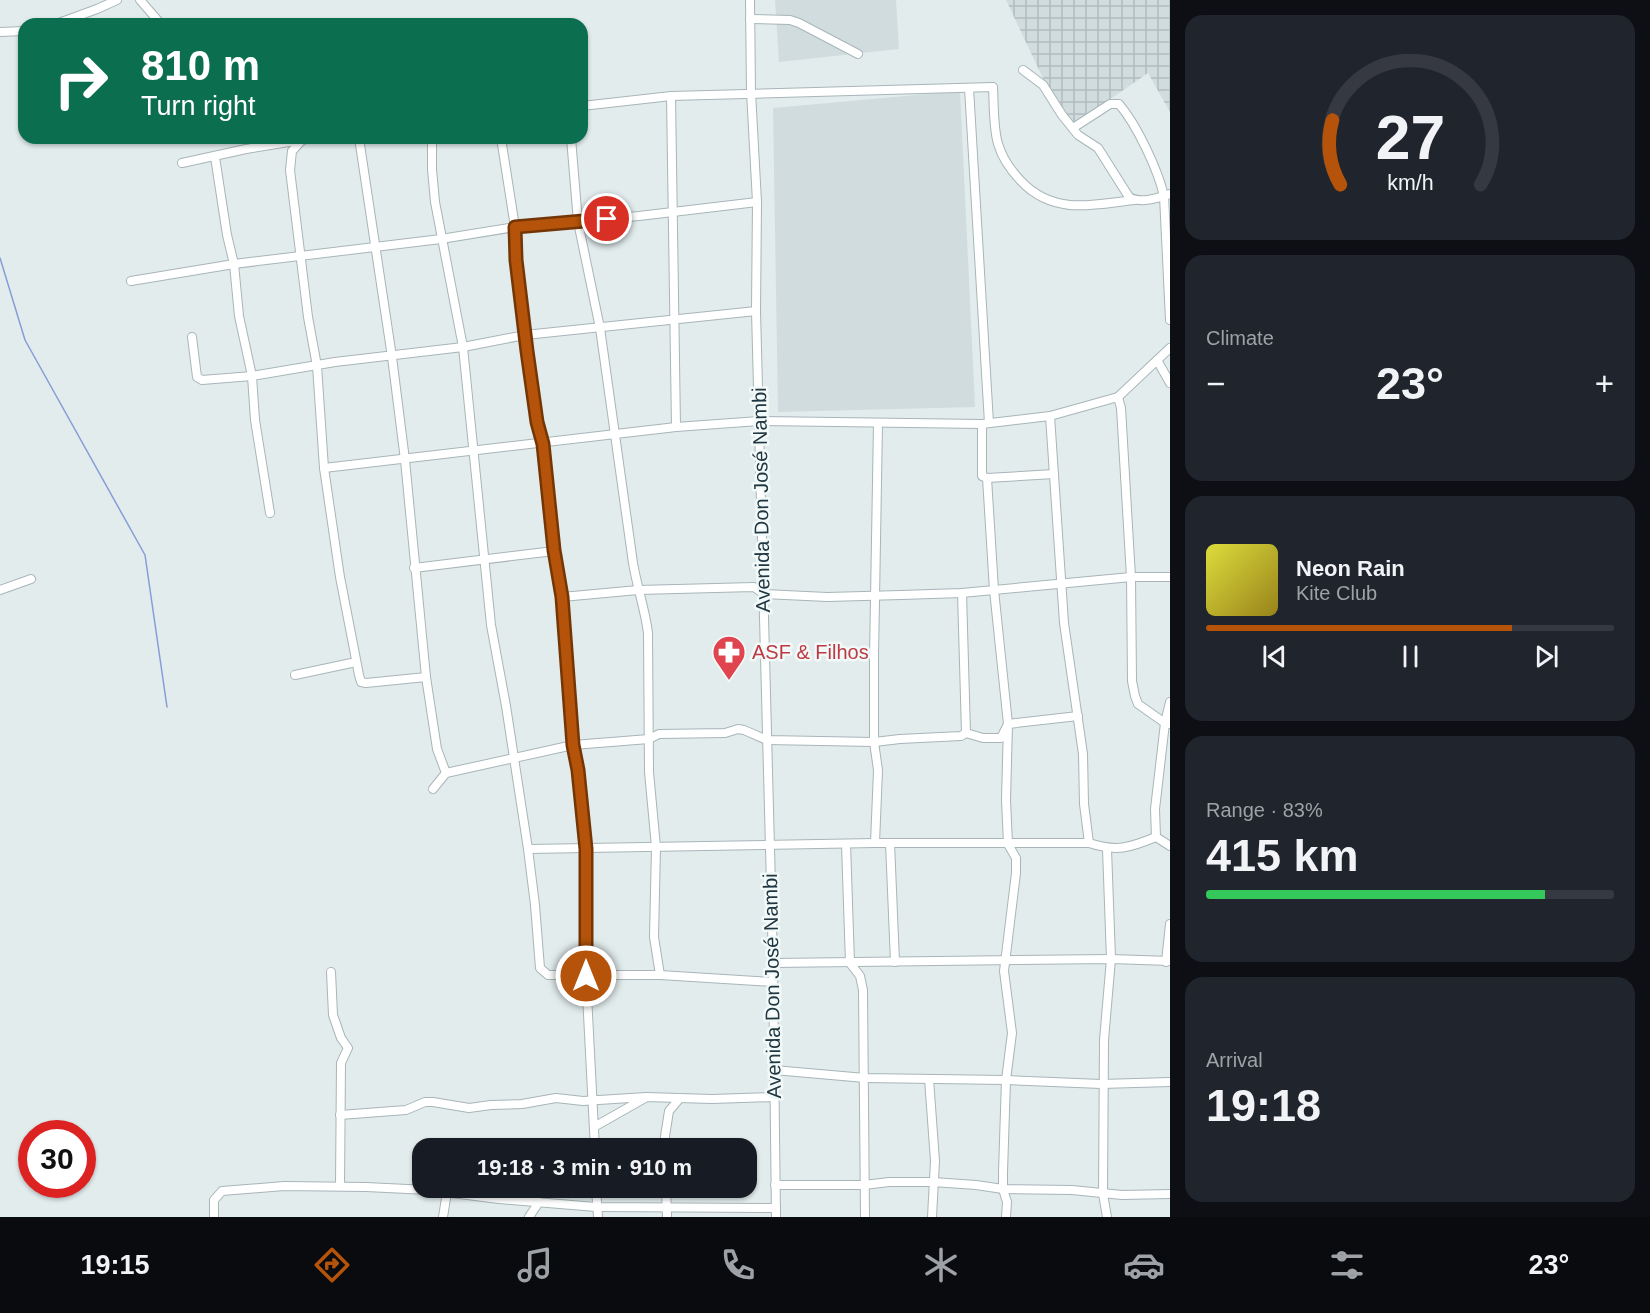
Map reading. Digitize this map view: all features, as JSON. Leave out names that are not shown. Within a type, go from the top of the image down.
[{"type":"street","points":[[72,18],[117,0]]},
{"type":"street","points":[[140,0],[156,18]]},
{"type":"street","name":"Avenida Don José Nambi","points":[[750,0],[757,202],[756,311],[773,963],[776,1212]]},
{"type":"street","points":[[750,19],[799,23],[858,54]]},
{"type":"street","points":[[0,32],[18,31]]},
{"type":"street","points":[[1023,70],[1043,85],[1078,135],[1098,148],[1114,170],[1122,187],[1135,200]]},
{"type":"street","points":[[588,105],[671,96],[752,92],[993,87],[996,136],[1001,155],[1008,167],[1029,189],[1046,200],[1072,206],[1167,195]]},
{"type":"street","points":[[969,88],[985,424],[982,476],[987,478],[1054,474]]},
{"type":"street","points":[[671,96],[676,427]]},
{"type":"street","points":[[1073,128],[1110,104],[1119,104],[1130,117],[1167,195],[1170,320]]},
{"type":"street","points":[[182,162],[274,144]]},
{"type":"street","points":[[298,144],[292,150],[290,161],[299,254],[317,366],[324,468],[340,577],[356,662],[361,682],[426,677]]},
{"type":"street","points":[[360,144],[405,460],[426,677],[437,749],[446,773]]},
{"type":"street","points":[[432,144],[432,169],[441,239],[463,347],[490,625],[506,706],[528,849],[540,968],[548,975],[660,975],[773,982]]},
{"type":"street","points":[[502,144],[515,227],[516,260],[525,335],[543,444],[554,550],[562,597],[573,745],[578,770],[586,849],[586,976],[594,1138]]},
{"type":"street","points":[[572,144],[578,222],[600,328],[638,590],[648,633],[649,772],[656,848],[654,937],[660,975]]},
{"type":"street","points":[[215,157],[227,235],[234,264],[239,316],[252,376],[255,420],[270,513]]},
{"type":"street","points":[[131,280],[299,254],[441,239],[515,227],[757,202]]},
{"type":"street","points":[[192,337],[198,377],[202,380],[252,376],[392,357],[525,335],[756,311]]},
{"type":"street","points":[[324,468],[676,427],[759,421],[985,424],[1050,416],[1118,397],[1170,348]]},
{"type":"street","points":[[1157,360],[1170,383]]},
{"type":"street","points":[[1118,397],[1121,408],[1131,577],[1132,671],[1135,696],[1138,705],[1167,723]]},
{"type":"street","points":[[1050,416],[1064,623],[1083,754],[1084,804],[1089,843]]},
{"type":"street","points":[[875,843],[878,770],[874,742],[878,424]]},
{"type":"street","points":[[987,478],[994,590],[1008,724],[1006,800],[1008,844],[1016,858],[1004,971],[1012,1033],[1006,1080],[1003,1189],[1007,1202],[1006,1217]]},
{"type":"street","points":[[414,568],[554,550]]},
{"type":"street","points":[[562,597],[638,590],[754,587],[764,594],[827,597],[875,596],[962,593],[1131,577],[1170,577]]},
{"type":"street","points":[[0,590],[31,579]]},
{"type":"street","points":[[962,593],[966,733]]},
{"type":"street","points":[[295,675],[356,662]]},
{"type":"street","points":[[1156,837],[1155,809],[1170,702]]},
{"type":"street","points":[[1008,724],[1078,716]]},
{"type":"street","points":[[433,789],[446,773],[573,745],[649,739],[659,735],[725,733],[738,729],[767,740],[874,742],[961,736],[966,733],[983,738],[1000,738],[1008,724]]},
{"type":"street","points":[[528,849],[875,843],[1089,843],[1107,849],[1132,847],[1156,837]]},
{"type":"street","points":[[1156,837],[1170,846]]},
{"type":"street","points":[[890,843],[895,962]]},
{"type":"street","points":[[846,844],[850,963],[860,976],[863,990],[865,1217]]},
{"type":"street","points":[[1107,849],[1111,959],[1104,1040],[1103,1194],[1107,1217]]},
{"type":"street","points":[[773,963],[1111,959],[1168,961],[1170,924]]},
{"type":"street","points":[[993,960],[1004,971]]},
{"type":"street","points":[[331,972],[333,1016],[341,1038],[348,1048],[341,1063],[340,1186]]},
{"type":"street","points":[[774,1070],[865,1078],[1104,1083],[1170,1082]]},
{"type":"street","points":[[929,1079],[935,1161],[933,1217]]},
{"type":"street","points":[[340,1115],[406,1110],[425,1102],[449,1103],[469,1108],[522,1104],[556,1098],[584,1101],[646,1097],[774,1097]]},
{"type":"street","points":[[594,1127],[646,1097]]},
{"type":"street","points":[[662,1098],[669,1111]]},
{"type":"street","points":[[665,1138],[669,1111],[680,1098]]},
{"type":"street","points":[[775,1185],[933,1182],[1003,1189],[1072,1190],[1103,1194],[1170,1194]]},
{"type":"street","points":[[214,1217],[214,1200],[222,1191],[284,1186],[412,1189]]},
{"type":"street","points":[[443,1217],[446,1198]]},
{"type":"street","points":[[502,1198],[596,1208],[776,1212]]},
{"type":"street","points":[[596,1198],[598,1217]]},
{"type":"street","points":[[666,1198],[667,1217]]},
{"type":"street","points":[[529,1217],[539,1202]]},
{"type":"shaded area","points":[[775,0],[896,0],[899,49],[779,62]]},
{"type":"shaded area","points":[[1006,0],[1170,0],[1170,112],[1148,73],[1067,129]]},
{"type":"shaded area","points":[[960,91],[975,407],[778,412],[773,108]]},
{"type":"waterway","points":[[0,258],[25,340],[145,555],[167,707]]},
{"type":"place","name":"ASF & Filhos","points":[[729,681]]},
{"type":"route","points":[[586,976],[586,849],[578,770],[573,745],[562,597],[554,550],[543,444],[537,422],[518,283],[515,227],[607,219]]}]
